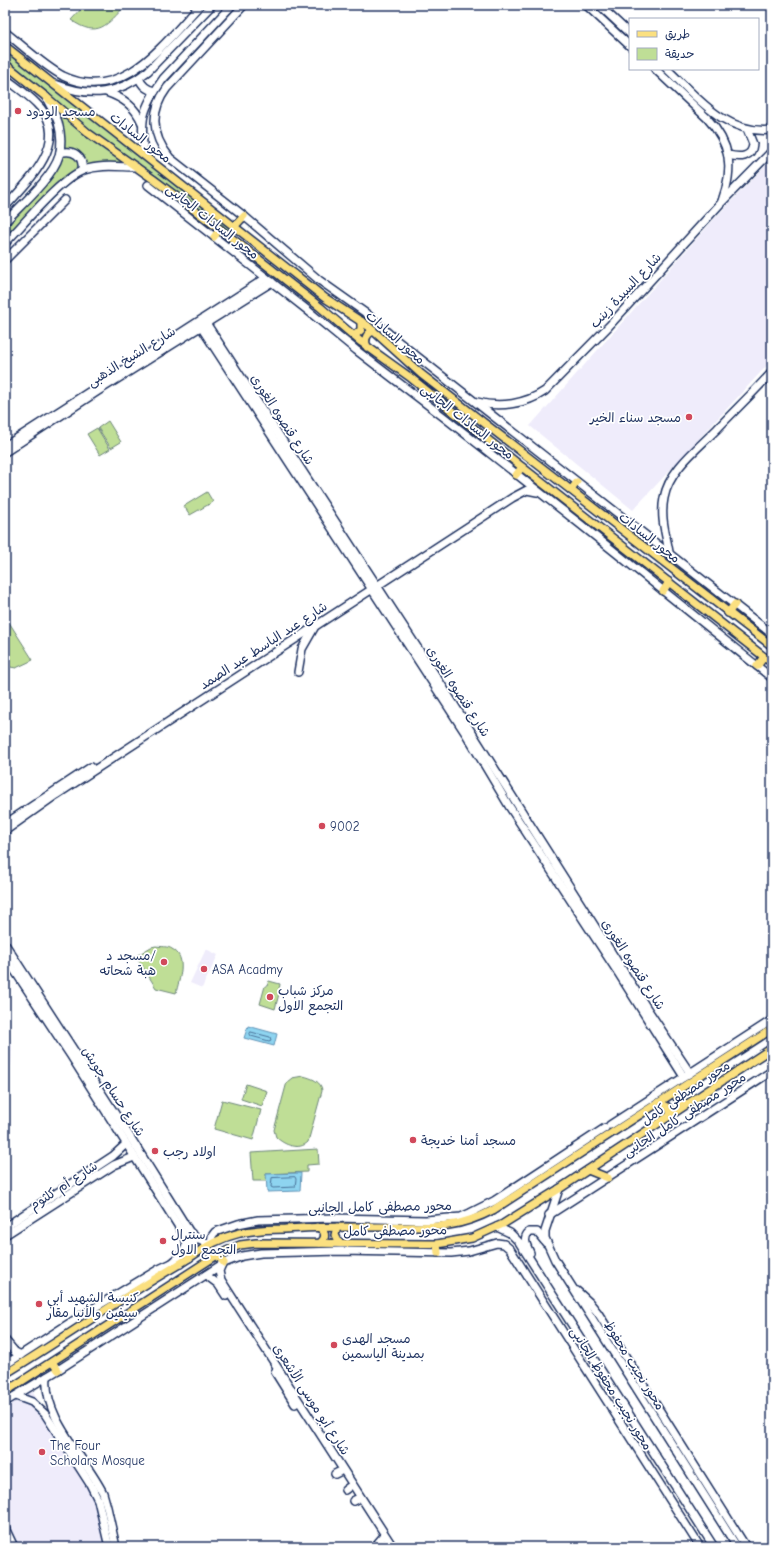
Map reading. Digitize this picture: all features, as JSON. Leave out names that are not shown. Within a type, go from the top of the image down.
[{"type":"main road","name":"محور السادات","points":[[5,46],[325,298],[361,321],[421,374],[772,646]]},
{"type":"main road","name":"محور السادات","points":[[5,64],[88,133],[220,229],[320,307],[354,336],[411,378],[772,663]]},
{"type":"main road","points":[[235,226],[244,216]]},
{"type":"main road","points":[[214,237],[220,229]]},
{"type":"main road","points":[[354,336],[361,330],[361,321]]},
{"type":"main road","points":[[368,347],[365,342],[366,338],[369,333],[373,332]]},
{"type":"main road","points":[[516,475],[522,467]]},
{"type":"main road","points":[[570,490],[577,482]]},
{"type":"main road","points":[[663,591],[669,582]]},
{"type":"main road","points":[[728,613],[735,604]]},
{"type":"main road","points":[[757,666],[764,656]]},
{"type":"main road","name":"محور مصطفى كامل","points":[[5,1374],[210,1244],[228,1236],[249,1231],[399,1223],[440,1227],[460,1224],[478,1218],[500,1206],[772,1030]]},
{"type":"main road","name":"محور مصطفى كامل","points":[[5,1392],[218,1255],[240,1245],[256,1242],[437,1244],[472,1238],[496,1227],[559,1189],[772,1048]]},
{"type":"main road","points":[[676,1092],[679,1101],[688,1104]]},
{"type":"main road","points":[[656,1105],[661,1104],[667,1106],[670,1116]]},
{"type":"main road","points":[[588,1170],[608,1178]]},
{"type":"main road","points":[[316,1227],[322,1229],[324,1234],[324,1238],[320,1243]]},
{"type":"main road","points":[[337,1227],[335,1235],[339,1243]]},
{"type":"main road","points":[[437,1244],[438,1253]]},
{"type":"main road","points":[[218,1255],[224,1263]]},
{"type":"main road","points":[[41,1342],[46,1348]]},
{"type":"main road","points":[[52,1362],[58,1370]]},
{"type":"street","points":[[5,32],[63,76],[87,83],[114,80],[136,69],[151,57],[200,5]]},
{"type":"street","points":[[144,154],[142,123],[147,104],[163,80],[232,5]]},
{"type":"street","name":"محور السادات الجانبى","points":[[244,5],[159,98],[155,122],[157,135],[162,148],[170,158],[244,216],[319,280],[367,314],[395,339],[772,634]]},
{"type":"street","points":[[586,5],[629,45]]},
{"type":"street","points":[[599,5],[628,32],[620,37]]},
{"type":"street","points":[[55,84],[78,91],[92,93],[106,92],[120,88],[139,78],[157,63],[208,6]]},
{"type":"street","points":[[656,70],[715,126],[726,146],[729,164],[727,188],[721,203]]},
{"type":"street","points":[[668,70],[718,117],[735,126],[747,130],[772,130]]},
{"type":"street","points":[[5,78],[36,103],[41,109],[48,123],[50,138],[46,155],[38,169],[5,207]]},
{"type":"street","points":[[139,78],[146,88],[155,91]]},
{"type":"street","points":[[106,92],[129,103],[138,114],[142,123]]},
{"type":"street","points":[[5,222],[44,180],[60,153],[61,140],[56,116],[45,96]]},
{"type":"street","points":[[728,155],[743,157],[750,153],[754,146],[752,138],[747,130]]},
{"type":"street","points":[[60,153],[67,151],[76,154],[81,161],[82,170]]},
{"type":"street","name":"شارع السيدة زينب","points":[[475,402],[485,404],[509,404],[536,397],[545,391],[609,326],[721,203],[772,151]]},
{"type":"street","points":[[5,243],[58,188],[82,170],[106,166],[136,167]]},
{"type":"street","name":"محور السادات الجانبى","points":[[148,185],[772,678]]},
{"type":"street","points":[[5,260],[65,200]]},
{"type":"street","points":[[27,220],[35,230]]},
{"type":"street","name":"شارع الشيخ الذهبى","points":[[5,452],[204,325],[269,280]]},
{"type":"street","name":"شارع الشيخ الذهبى","points":[[5,446],[269,280]]},
{"type":"street","name":"شارع قنصوه الغورى","points":[[204,325],[646,1007],[687,1075]]},
{"type":"street","points":[[669,552],[662,515],[666,491],[674,476],[688,458],[772,372]]},
{"type":"street","name":"شارع عبد الباسط عبد الصمد","points":[[5,824],[373,586],[527,484]]},
{"type":"street","name":"شارع عبد الباسط عبد الصمد","points":[[5,831],[56,795],[315,626],[373,586],[519,494],[529,490],[538,493]]},
{"type":"street","points":[[298,672],[302,649],[315,626]]},
{"type":"street","name":"شارع حسام جويش","points":[[5,944],[165,1199],[184,1235],[187,1243],[189,1258]]},
{"type":"street","name":"شارع حسام جويش","points":[[5,956],[99,1095],[134,1157],[189,1231],[196,1238],[210,1244]]},
{"type":"street","name":"محور مصطفى كامل الجانبى","points":[[210,1244],[212,1236],[215,1232],[238,1224],[258,1220],[334,1218],[399,1223],[445,1219],[470,1214],[494,1201],[772,1020]]},
{"type":"street","name":"محور مصطفى كامل الجانبى","points":[[549,1215],[772,1071]]},
{"type":"street","name":"شارع أم كلثوم","points":[[5,1227],[113,1156],[126,1144]]},
{"type":"street","name":"شارع أم كلثوم","points":[[5,1235],[114,1165],[134,1157]]},
{"type":"street","name":"محور نجيب محفوظ","points":[[559,1189],[549,1215],[545,1231],[548,1244],[555,1260],[736,1547]]},
{"type":"street","points":[[496,1227],[506,1230],[516,1238],[534,1264],[714,1547]]},
{"type":"street","points":[[534,1264],[525,1240],[526,1235],[530,1231],[537,1232],[548,1244]]},
{"type":"street","points":[[5,1365],[119,1293],[159,1269],[171,1264],[183,1253],[187,1243],[193,1244],[196,1238]]},
{"type":"street","name":"محور نجيب محفوظ الجانبى","points":[[438,1253],[469,1251],[495,1243],[502,1243],[510,1249],[700,1547]]},
{"type":"street","points":[[5,1402],[47,1377],[224,1263],[242,1256],[261,1253],[341,1251],[438,1253]]},
{"type":"street","name":"شارع أبو موسى الأشعرى","points":[[224,1263],[219,1269],[221,1280],[393,1547]]},
{"type":"street","points":[[171,1264],[180,1264]]},
{"type":"street","name":"شارع أبو موسى الأشعرى","points":[[206,1275],[215,1281],[221,1289],[337,1473],[388,1547]]},
{"type":"street","points":[[572,1288],[584,1297],[598,1313],[746,1547]]},
{"type":"street","points":[[563,1311],[570,1344]]},
{"type":"street","points":[[5,1340],[8,1350],[8,1358],[5,1365]]},
{"type":"street","points":[[8,1350],[21,1355]]},
{"type":"street","points":[[47,1377],[48,1399],[53,1419],[94,1492],[100,1509],[109,1547]]},
{"type":"street","points":[[16,1396],[36,1405],[45,1414],[53,1419],[103,1493],[116,1547]]},
{"type":"street","points":[[698,1487],[706,1482]]},
{"type":"street","points":[[5,1528],[14,1547]]},
{"type":"street","points":[[376,1545],[382,1538]]},
{"type":"street","points":[[740,1538],[748,1542],[752,1547]]},
{"type":"shaded area","points":[[772,159],[772,360],[633,510],[530,426],[717,216]]},
{"type":"shaded area","points":[[206,949],[218,955],[202,988],[190,983]]},
{"type":"shaded area","points":[[5,1036],[12,1046],[11,1065],[5,1068]]},
{"type":"shaded area","points":[[32,1391],[89,1477],[101,1499],[111,1547],[11,1547],[5,1538],[5,1405]]},
{"type":"green space","points":[[85,5],[126,5],[107,24],[95,29],[80,26],[71,20]]},
{"type":"green space","points":[[5,46],[235,226],[229,236],[136,167],[106,166],[72,177],[5,243],[5,222],[54,167],[61,140],[45,96],[5,64]]},
{"type":"green space","points":[[108,421],[121,442],[111,448],[98,428]]},
{"type":"green space","points":[[97,428],[110,449],[100,455],[87,434]]},
{"type":"green space","points":[[207,492],[213,502],[190,515],[184,506]]},
{"type":"green space","points":[[5,616],[33,660],[16,668],[5,666]]},
{"type":"green space","points":[[156,946],[170,948],[180,957],[181,969],[176,993],[156,988],[136,956],[151,947]]},
{"type":"green space","name":"مركز شباب التجمع الاول","points":[[269,981],[280,984],[275,1009],[260,1004],[265,986],[267,986]]},
{"type":"green space","points":[[303,1076],[313,1079],[320,1085],[322,1091],[308,1142],[300,1146],[292,1146],[279,1140],[276,1137],[274,1130],[287,1082],[292,1078]]},
{"type":"green space","points":[[246,1084],[267,1091],[262,1106],[241,1099]]},
{"type":"green space","points":[[222,1100],[261,1110],[253,1140],[214,1129]]},
{"type":"green space","points":[[318,1149],[319,1164],[307,1165],[307,1172],[266,1174],[267,1181],[253,1181],[251,1153]]},
{"type":"water","points":[[248,1026],[277,1034],[274,1046],[244,1038]]},
{"type":"water","points":[[301,1173],[300,1191],[267,1192],[266,1174]]},
{"type":"place","name":"مسجد الودود","points":[[18,111]]},
{"type":"place","name":"مسجد سناء الخير","points":[[689,417]]},
{"type":"place","name":"9002","points":[[322,826]]},
{"type":"place","name":"مسجد د/ هبة شحاته","points":[[164,962]]},
{"type":"place","name":"ASA Acadmy","points":[[204,969]]},
{"type":"place","name":"مركز شباب التجمع الاول","points":[[270,997]]},
{"type":"place","name":"مسجد أمنا خديجة","points":[[413,1140]]},
{"type":"place","name":"اولاد رجب","points":[[155,1151]]},
{"type":"place","name":"سنترال التجمع الاول","points":[[163,1241]]},
{"type":"place","name":"كنيسة الشهيد أبي سيفين والأنبا مقار","points":[[39,1304]]},
{"type":"place","name":"مسجد الهدى بمدينة الياسمين","points":[[334,1345]]},
{"type":"place","name":"The Four Scholars Mosque","points":[[42,1452]]}]
